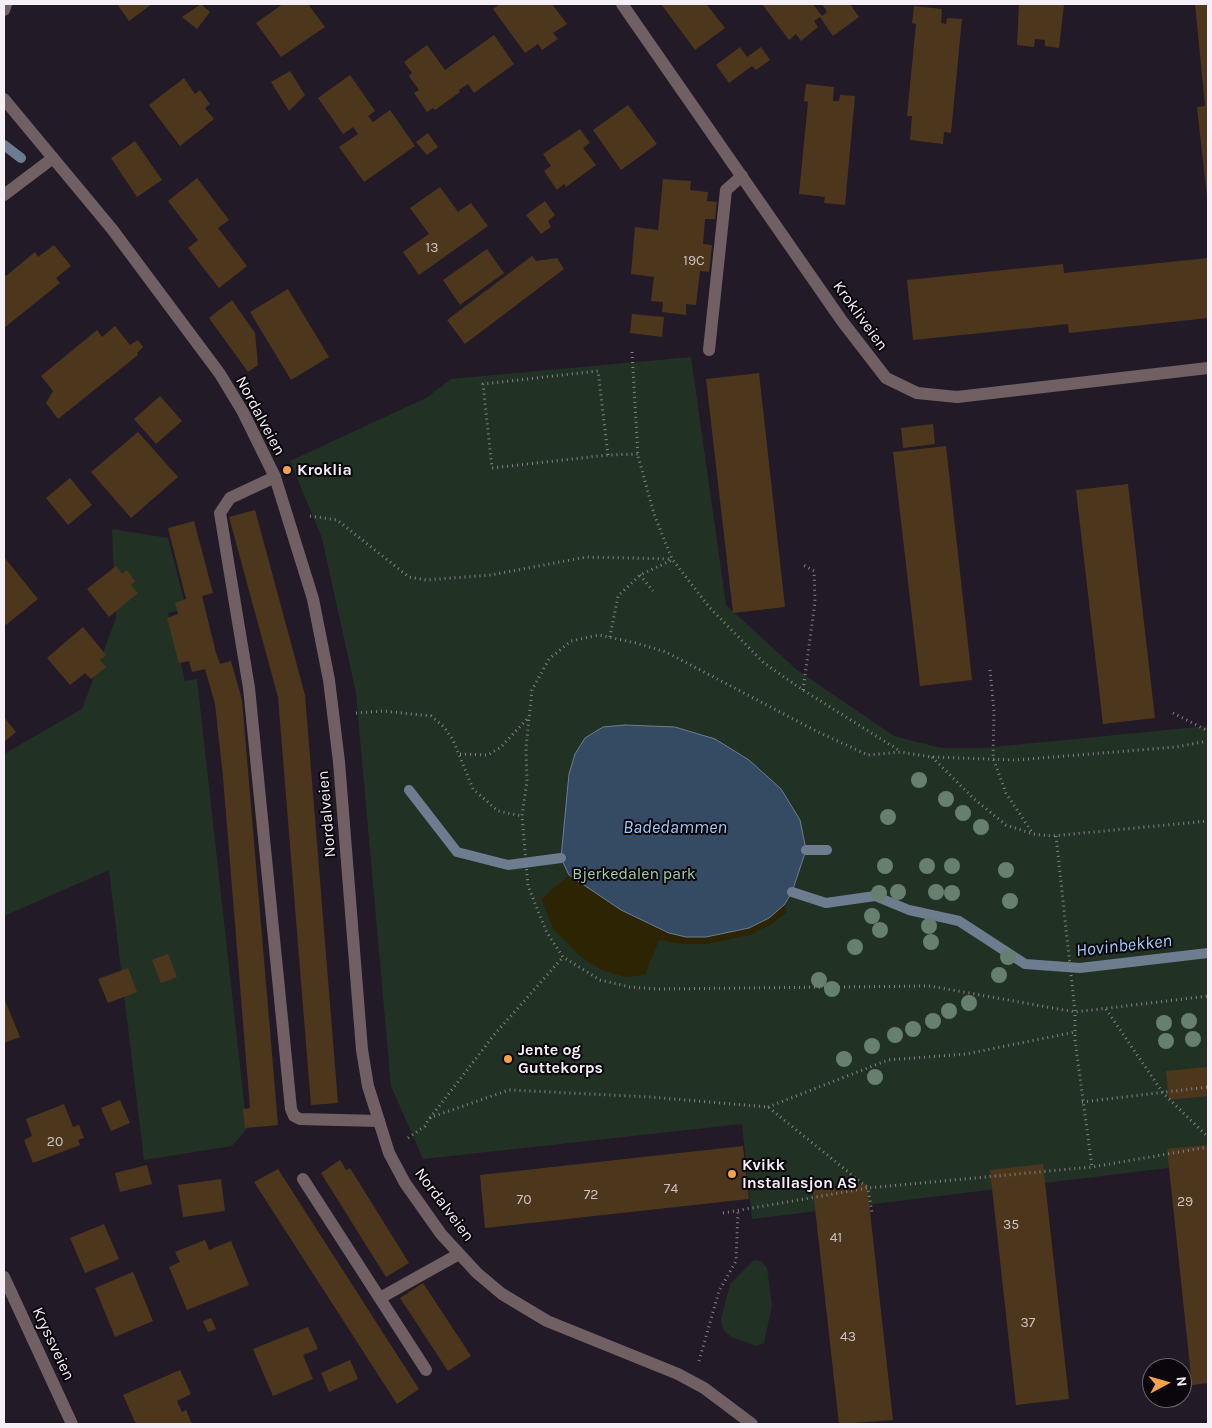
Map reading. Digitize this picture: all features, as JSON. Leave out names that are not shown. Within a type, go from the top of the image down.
[{"type":"street","points":[[4,10],[6,4]]},
{"type":"street","name":"Krokliveien","points":[[622,4],[864,351],[886,378],[917,393],[957,397],[1208,368]]},
{"type":"street","name":"Nordalveien","points":[[4,99],[147,273],[220,374],[242,412],[275,477],[312,598],[329,680],[340,772],[362,1050],[368,1086],[389,1153],[405,1183],[441,1234],[459,1254],[502,1294],[547,1321],[652,1362],[704,1388],[752,1424]]},
{"type":"street","points":[[6,190],[53,158]]},
{"type":"street","points":[[709,350],[726,190],[742,176]]},
{"type":"street","points":[[275,477],[230,498],[220,513],[249,688],[291,1109],[294,1116],[300,1119],[379,1121]]},
{"type":"street","points":[[304,1179],[426,1370]]},
{"type":"street","points":[[380,1298],[459,1254]]},
{"type":"street","name":"Kryssveien","points":[[4,1277],[72,1424]]},
{"type":"path","points":[[632,352],[638,454],[654,514],[672,559],[710,608],[764,662],[803,690],[900,752]]},
{"type":"path","points":[[608,455],[598,372],[483,384],[492,468],[608,455],[638,454]]},
{"type":"path","points":[[307,515],[337,520],[409,578],[426,580],[491,575],[586,557],[672,559]]},
{"type":"path","points":[[610,637],[614,605],[618,596],[640,575],[672,559]]},
{"type":"path","points":[[803,565],[814,571],[815,602],[803,690]]},
{"type":"path","points":[[640,575],[653,591]]},
{"type":"path","points":[[1208,741],[1176,746],[1026,759],[932,757],[900,752],[868,755],[818,732],[666,652],[610,637],[599,636],[571,641],[548,659],[532,690],[526,748],[527,781],[522,816],[528,886],[547,934],[563,957],[600,980],[630,987],[658,989],[930,986],[1075,1012],[1208,996]]},
{"type":"path","points":[[990,670],[994,711],[993,758],[1006,793],[1033,834]]},
{"type":"path","points":[[353,713],[383,711],[432,716],[444,726],[460,754],[473,789],[498,811],[522,816]]},
{"type":"path","points":[[1173,713],[1208,731]]},
{"type":"path","points":[[460,754],[488,755],[500,748],[530,716]]},
{"type":"path","points":[[932,757],[973,798],[1006,825],[1033,834],[1056,836],[1208,821]]},
{"type":"path","points":[[1056,836],[1068,940],[1082,1102],[1092,1166]]},
{"type":"path","points":[[405,1140],[425,1126],[429,1118],[494,1035],[563,957]]},
{"type":"path","points":[[1106,1009],[1163,1093],[1208,1137]]},
{"type":"path","points":[[429,1118],[509,1090],[650,1097],[768,1107],[888,1060],[966,1054],[1075,1032]]},
{"type":"path","points":[[1082,1102],[1208,1087]]},
{"type":"path","points":[[768,1107],[868,1188],[872,1213]]},
{"type":"path","points":[[723,1212],[868,1188],[1092,1166],[1208,1147]]},
{"type":"path","points":[[704,1388],[699,1361],[720,1291],[736,1261],[738,1211]]},
{"type":"green space","name":"Bjerkedalen park","points":[[691,357],[726,605],[797,670],[894,736],[941,748],[983,748],[1208,726],[1208,1163],[752,1219],[742,1124],[423,1159],[391,1086],[356,693],[322,538],[290,461],[426,398],[451,379]]},
{"type":"green space","points":[[112,529],[168,538],[186,608],[168,613],[185,681],[197,679],[247,1129],[232,1146],[144,1160],[109,870],[4,916],[4,754],[82,709],[116,618]]},
{"type":"green space","points":[[754,1260],[761,1261],[767,1268],[772,1306],[764,1343],[756,1346],[731,1337],[723,1329],[721,1319],[730,1284]]},
{"type":"sand","points":[[569,875],[621,910],[669,933],[686,937],[706,937],[769,918],[784,905],[787,912],[772,924],[750,935],[707,944],[681,944],[659,940],[645,975],[626,977],[602,970],[582,958],[554,930],[541,899]]},
{"type":"water","name":"Badedammen","points":[[625,725],[675,727],[715,739],[749,760],[781,789],[800,820],[806,850],[792,892],[784,905],[769,918],[749,928],[706,937],[686,937],[669,933],[621,910],[569,875],[561,858],[569,774],[575,754],[585,738],[603,727]]},
{"type":"building","points":[[117,4],[152,4],[129,21]]},
{"type":"building","points":[[201,4],[210,12],[197,29],[182,17]]},
{"type":"building","points":[[283,4],[308,4],[325,27],[281,57],[256,23]]},
{"type":"building","points":[[500,4],[552,4],[567,24],[553,33],[558,39],[542,50],[538,44],[525,53],[493,9]]},
{"type":"building","points":[[661,4],[710,4],[707,5],[725,28],[695,50]]},
{"type":"building","points":[[762,4],[813,4],[822,16],[827,12],[822,4],[850,4],[859,17],[833,36],[820,17],[814,21],[818,27],[801,41],[796,34],[789,40]]},
{"type":"building","points":[[1019,4],[1064,4],[1059,48],[1045,46],[1045,40],[1035,39],[1034,47],[1017,45]]},
{"type":"building","points":[[1195,4],[1208,4],[1208,206],[1197,107],[1205,106]]},
{"type":"building","points":[[914,6],[942,9],[941,23],[946,24],[947,18],[962,19],[951,133],[944,132],[943,144],[910,140],[912,116],[907,116],[916,24],[912,23]]},
{"type":"building","points":[[494,35],[514,64],[474,93],[468,84],[435,110],[433,108],[427,112],[414,93],[419,90],[409,76],[412,73],[404,62],[427,45],[445,70]]},
{"type":"building","points":[[740,47],[747,57],[761,47],[770,60],[756,70],[752,66],[729,83],[716,65]]},
{"type":"building","points":[[290,71],[305,95],[289,111],[271,82]]},
{"type":"building","points":[[350,75],[375,111],[368,116],[373,122],[390,110],[415,146],[364,182],[339,147],[358,134],[353,127],[343,134],[318,98]]},
{"type":"building","points":[[184,78],[195,94],[200,90],[210,104],[205,108],[214,119],[180,146],[149,105]]},
{"type":"building","points":[[806,84],[834,87],[833,101],[839,101],[840,95],[855,96],[845,205],[824,203],[825,197],[799,194],[808,102],[804,101]]},
{"type":"building","points":[[628,105],[657,144],[621,170],[593,130]]},
{"type":"building","points":[[580,129],[590,143],[583,148],[596,165],[566,187],[564,184],[557,190],[544,171],[551,166],[543,154]]},
{"type":"building","points":[[428,133],[438,147],[427,155],[416,142]]},
{"type":"building","points":[[135,141],[162,180],[137,197],[111,158]]},
{"type":"building","points":[[197,178],[229,220],[218,228],[247,266],[219,288],[188,248],[198,240],[168,201]]},
{"type":"building","points":[[663,179],[691,181],[690,190],[708,192],[707,201],[717,202],[715,219],[705,219],[703,244],[712,245],[709,272],[700,271],[696,305],[686,304],[686,315],[662,312],[663,302],[651,301],[654,277],[631,274],[635,227],[658,230]]},
{"type":"building","points":[[440,187],[458,212],[471,203],[488,226],[419,275],[403,252],[429,234],[410,208]]},
{"type":"building","points":[[545,201],[555,215],[548,221],[551,227],[541,234],[526,215]]},
{"type":"building","points":[[54,245],[71,266],[56,278],[60,283],[4,328],[4,272],[6,276],[35,252],[38,257]]},
{"type":"building","points":[[487,249],[504,273],[460,305],[443,280]]},
{"type":"building","points":[[532,256],[536,261],[557,258],[564,269],[465,344],[447,320]]},
{"type":"building","points":[[1208,258],[1208,318],[1069,333],[1068,324],[913,340],[907,280],[1063,264],[1064,273]]},
{"type":"building","points":[[288,289],[329,357],[291,380],[250,312]]},
{"type":"building","points":[[232,300],[255,333],[258,365],[248,372],[209,318]]},
{"type":"building","points":[[632,314],[664,317],[662,337],[630,333]]},
{"type":"building","points":[[115,326],[130,345],[138,340],[143,347],[137,353],[138,355],[58,419],[46,403],[53,391],[41,376],[97,330],[102,337]]},
{"type":"building","points":[[759,373],[785,607],[733,613],[706,379]]},
{"type":"building","points":[[160,396],[182,421],[156,444],[134,419]]},
{"type":"building","points":[[933,424],[935,444],[903,448],[901,428]]},
{"type":"building","points":[[138,432],[178,477],[131,518],[91,472]]},
{"type":"building","points":[[946,446],[972,680],[920,686],[893,452]]},
{"type":"building","points":[[70,478],[92,505],[68,525],[46,498]]},
{"type":"building","points":[[1128,484],[1155,718],[1103,724],[1076,490]]},
{"type":"building","points":[[255,510],[305,695],[338,1103],[311,1105],[278,697],[229,517]]},
{"type":"building","points":[[194,521],[213,593],[202,596],[216,653],[220,664],[231,661],[242,700],[278,1125],[245,1128],[243,1109],[250,1108],[223,777],[215,704],[205,669],[192,672],[189,661],[179,663],[167,618],[178,614],[175,603],[186,599],[168,528]]},
{"type":"building","points":[[4,557],[38,599],[6,625],[4,623]]},
{"type":"building","points":[[116,566],[122,574],[127,570],[135,581],[131,585],[138,593],[109,617],[87,589]]},
{"type":"building","points":[[83,627],[106,655],[100,660],[106,667],[91,679],[85,673],[70,685],[47,658]]},
{"type":"building","points":[[4,717],[16,732],[4,742]]},
{"type":"building","points":[[168,954],[177,977],[161,983],[152,960]]},
{"type":"building","points":[[128,968],[137,992],[108,1003],[98,979]]},
{"type":"building","points":[[4,998],[20,1037],[4,1043]]},
{"type":"building","points":[[1208,1067],[1208,1096],[1169,1100],[1166,1071]]},
{"type":"building","points":[[120,1100],[130,1123],[111,1131],[101,1108]]},
{"type":"building","points":[[64,1104],[73,1127],[79,1125],[84,1138],[78,1140],[80,1145],[33,1163],[24,1140],[32,1136],[26,1119]]},
{"type":"building","points":[[1208,1145],[1208,1383],[1192,1385],[1192,1358],[1189,1358],[1167,1149]]},
{"type":"building","points":[[743,1146],[749,1199],[485,1228],[480,1175]]},
{"type":"building","points":[[340,1160],[346,1170],[350,1168],[409,1263],[386,1277],[321,1173]]},
{"type":"building","points":[[1043,1164],[1069,1399],[1016,1405],[990,1170]]},
{"type":"building","points":[[147,1165],[152,1184],[120,1192],[115,1173]]},
{"type":"building","points":[[278,1169],[419,1389],[397,1404],[254,1182]]},
{"type":"building","points":[[221,1179],[225,1211],[183,1217],[178,1185]]},
{"type":"building","points":[[867,1184],[893,1420],[839,1424],[813,1190]]},
{"type":"building","points":[[104,1224],[119,1259],[85,1273],[70,1238]]},
{"type":"building","points":[[205,1240],[209,1250],[231,1241],[249,1285],[187,1310],[169,1267],[180,1262],[175,1252]]},
{"type":"building","points":[[133,1272],[153,1321],[115,1337],[95,1288]]},
{"type":"building","points":[[423,1283],[471,1356],[448,1371],[400,1298]]},
{"type":"building","points":[[211,1318],[216,1329],[208,1332],[203,1321]]},
{"type":"building","points":[[308,1327],[318,1349],[303,1355],[313,1379],[273,1396],[253,1349]]},
{"type":"building","points":[[350,1360],[358,1379],[329,1392],[321,1373]]},
{"type":"building","points":[[180,1370],[191,1394],[177,1401],[182,1412],[186,1410],[192,1424],[136,1424],[123,1395]]},
{"type":"waterway","name":"Hovinbekken","points":[[4,145],[21,158]]},
{"type":"waterway","name":"Hovinbekken","points":[[409,790],[457,852],[508,865],[561,858]]},
{"type":"waterway","points":[[806,850],[827,850]]},
{"type":"waterway","name":"Hovinbekken","points":[[792,892],[826,903],[875,896],[909,910],[959,921],[1025,964],[1080,968],[1208,953]]},
{"type":"place","name":"Kroklia","points":[[287,470]]},
{"type":"place","name":"Jente og Guttekorps","points":[[508,1059]]},
{"type":"place","name":"Kvikk Installasjon AS","points":[[732,1174]]}]
